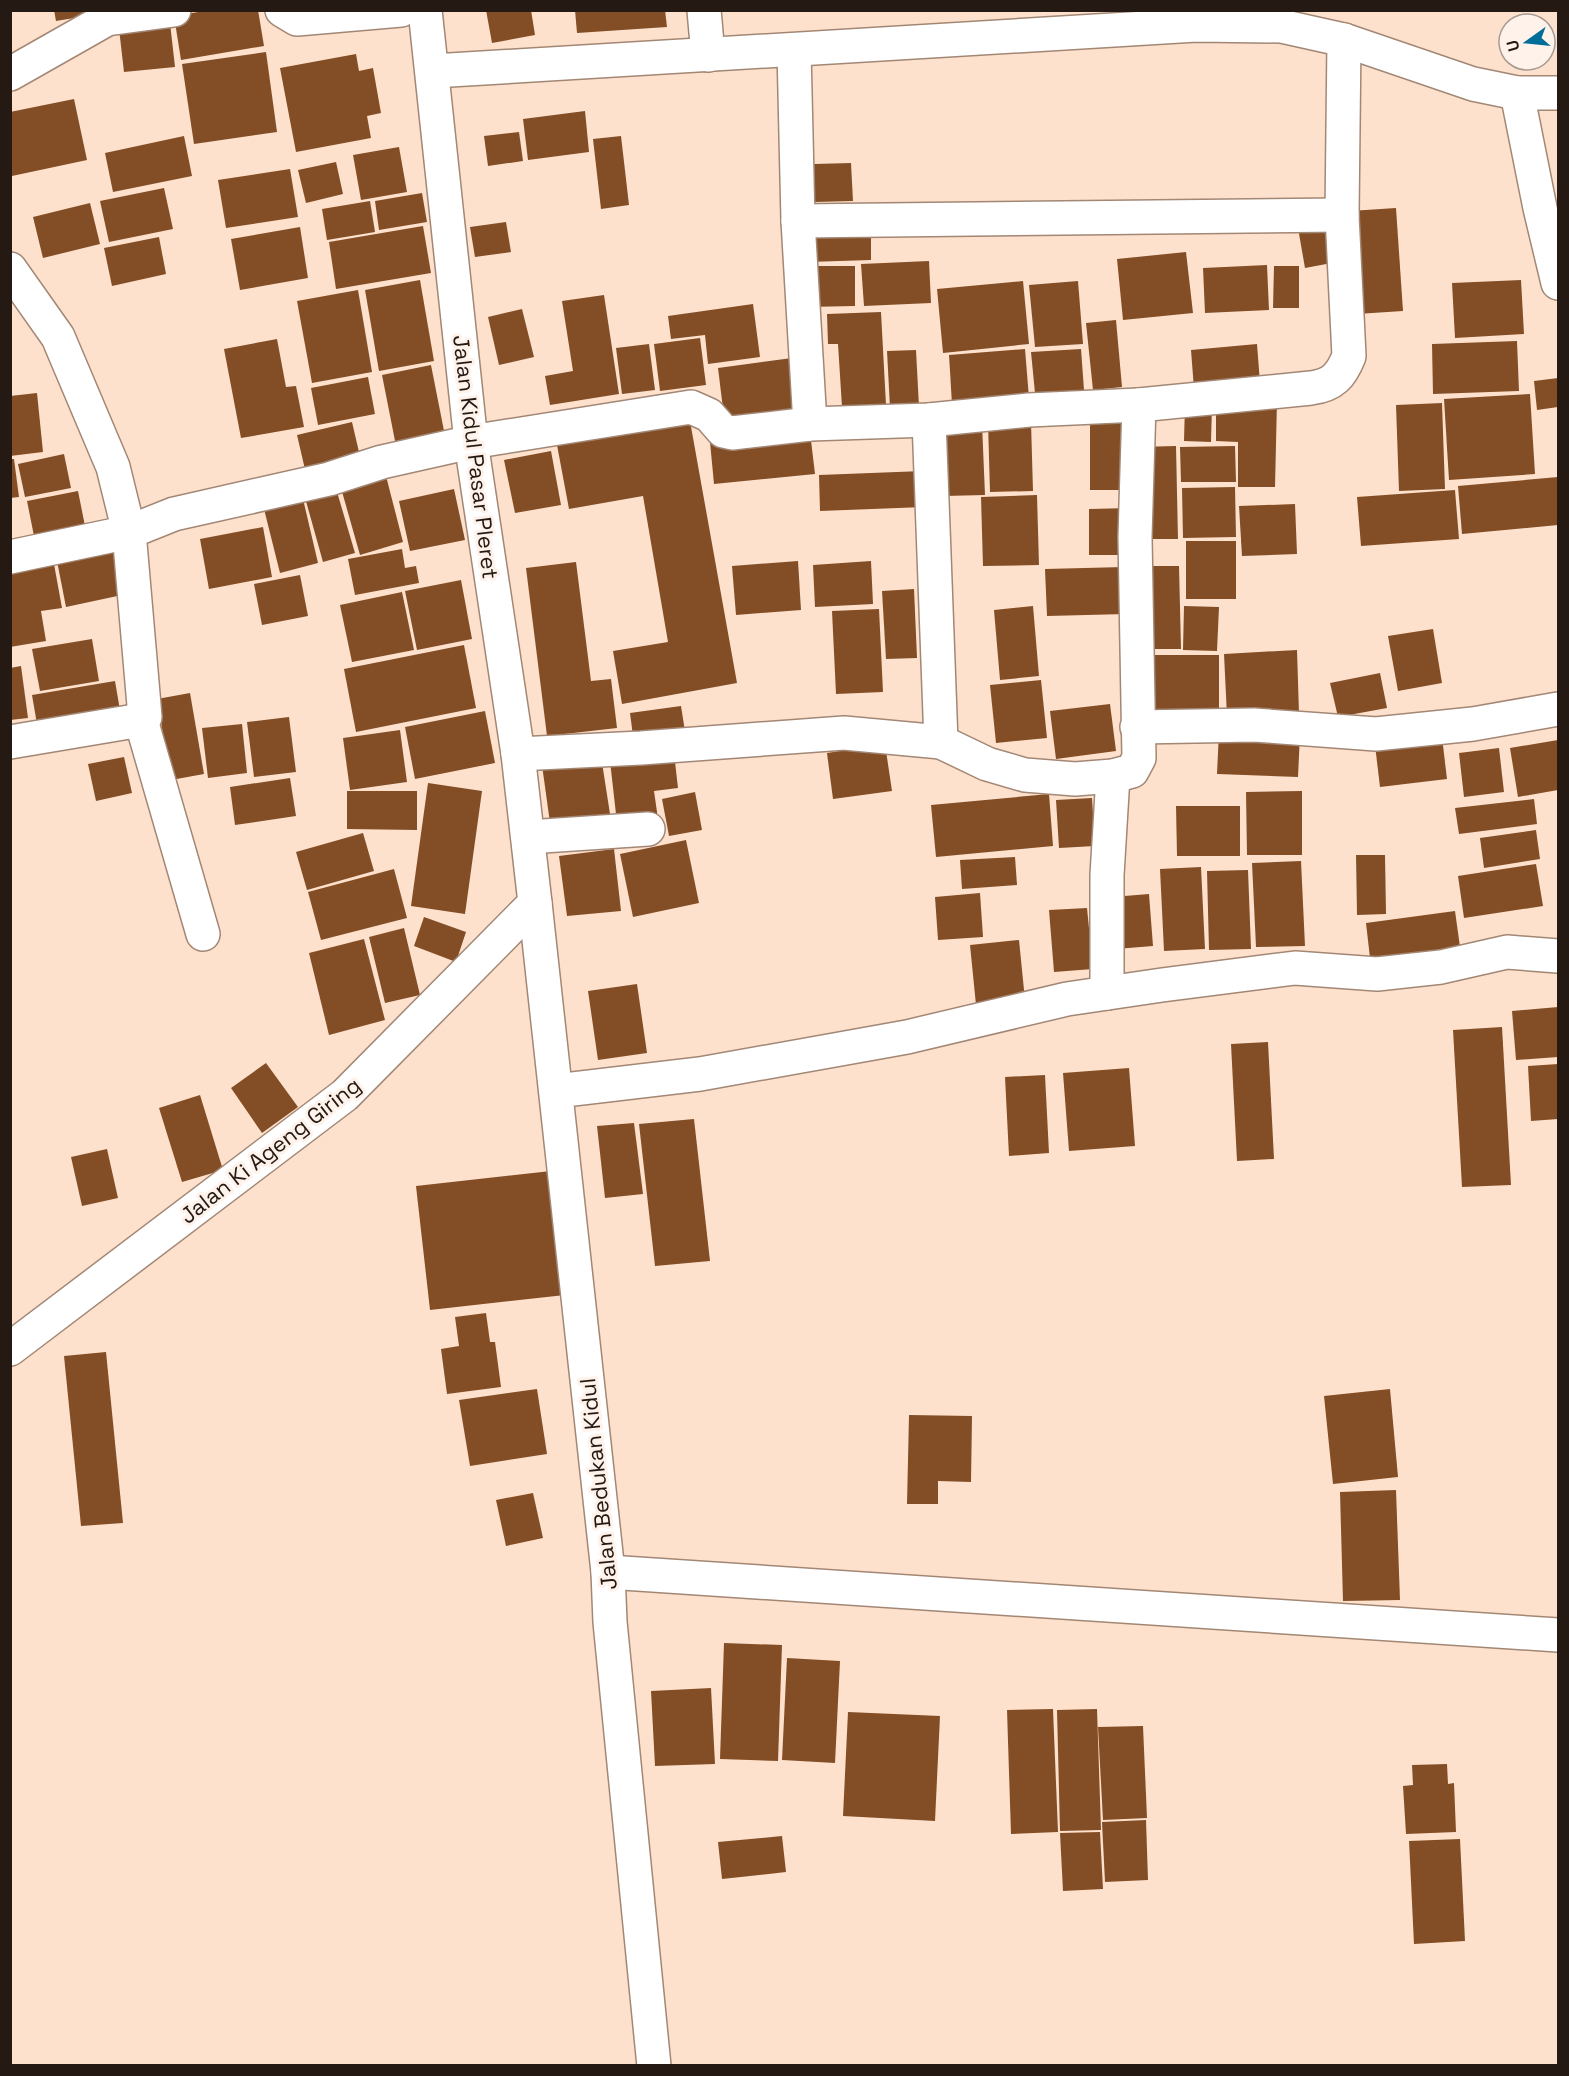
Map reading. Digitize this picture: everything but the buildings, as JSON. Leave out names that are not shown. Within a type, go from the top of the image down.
[{"type":"street","points":[[10,74],[107,19],[174,10]]},
{"type":"street","points":[[282,10],[297,19],[401,10]]},
{"type":"street","name":"Jalan Kidul Pasar Pleret","points":[[425,10],[471,442],[518,754],[535,903]]},
{"type":"street","points":[[704,10],[708,55]]},
{"type":"street","points":[[433,71],[1196,25],[1281,26],[1344,40],[1473,84],[1517,93],[1558,93]]},
{"type":"street","points":[[10,556],[129,532],[174,514],[329,479],[382,462],[471,442],[691,407],[709,415],[723,431],[732,433],[810,424],[929,420],[1029,410],[1138,405],[1323,386],[1340,377],[1350,356],[1342,215],[1344,40]]},
{"type":"street","points":[[794,50],[798,221],[810,424]]},
{"type":"street","points":[[1517,93],[1558,283]]},
{"type":"street","points":[[798,221],[1342,215]]},
{"type":"street","points":[[10,269],[58,337],[113,467],[129,532],[145,717],[141,720],[10,742]]},
{"type":"street","points":[[518,754],[641,748],[844,733],[941,742],[987,764],[1025,775],[1075,779],[1113,776],[1132,771],[1139,758],[1135,537],[1138,405]]},
{"type":"street","points":[[929,420],[941,742]]},
{"type":"street","points":[[1137,727],[1254,725],[1376,734],[1473,724],[1558,709]]},
{"type":"street","points":[[141,720],[203,934]]},
{"type":"street","points":[[1107,993],[1107,875],[1113,776]]},
{"type":"street","points":[[528,837],[648,829]]},
{"type":"street","name":"Jalan Bedukan Kidul","points":[[535,903],[608,1572],[610,1622],[654,2066]]},
{"type":"street","name":"Jalan Ki Ageng Giring","points":[[10,1349],[345,1095],[535,903]]},
{"type":"street","points":[[556,1091],[712,1072],[907,1037],[1067,999],[1107,993],[1295,968],[1377,974],[1440,967],[1507,952],[1558,956]]},
{"type":"street","points":[[608,1572],[1558,1635]]}]
